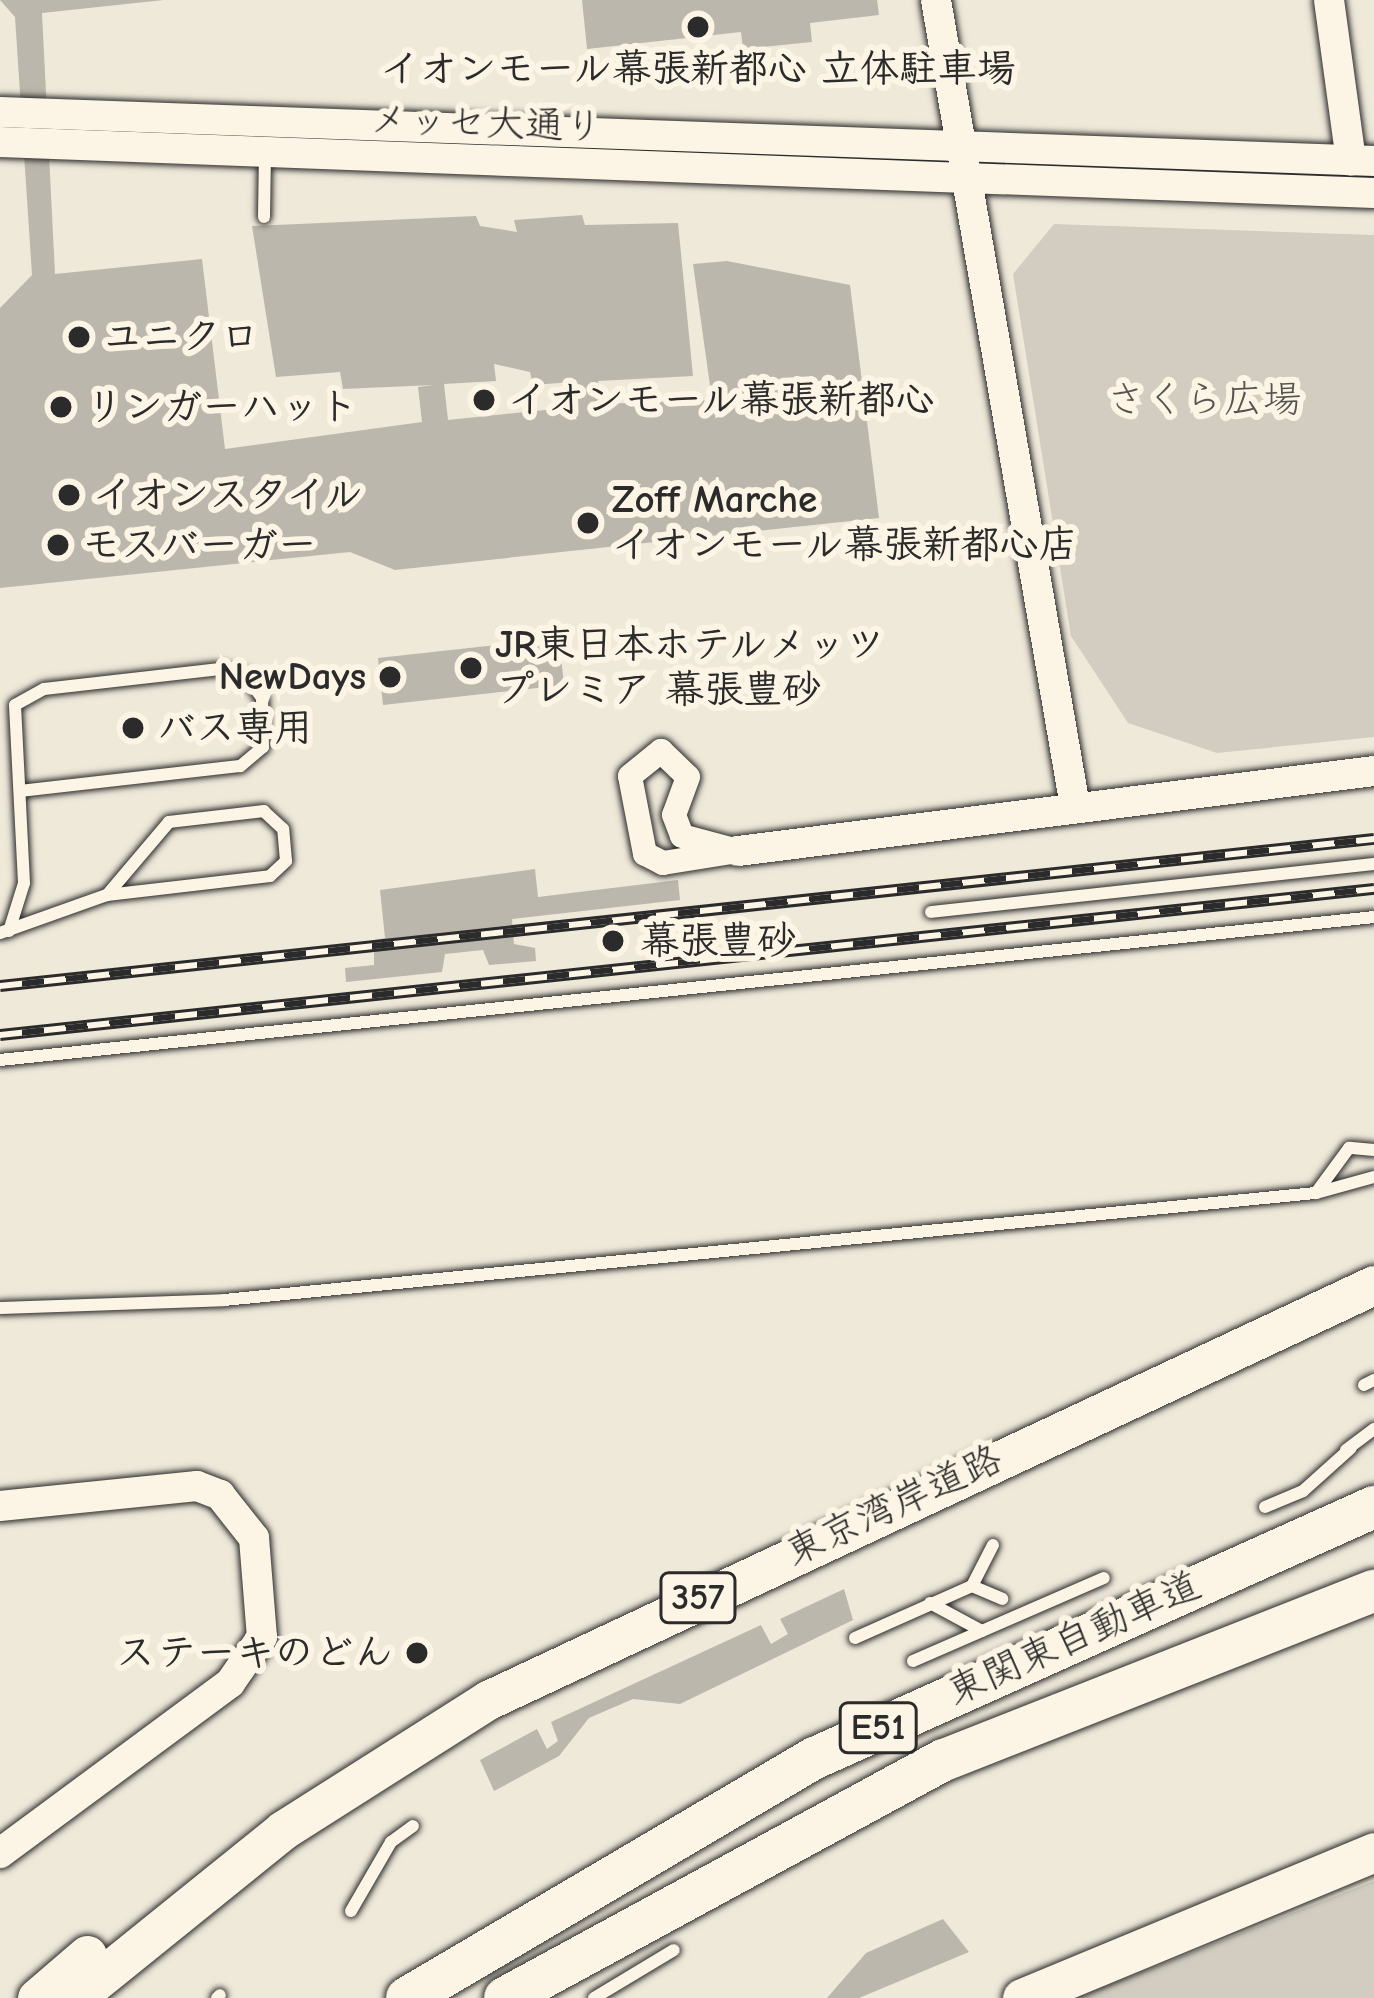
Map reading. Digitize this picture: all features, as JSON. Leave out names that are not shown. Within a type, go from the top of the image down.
[{"type":"highway","name":"東京湾岸道路","points":[[74,1998],[283,1830],[488,1700],[1374,1285]]},
{"type":"highway","name":"東関東自動車道","points":[[407,1998],[815,1758],[1374,1507]]},
{"type":"highway","name":"東関東自動車道","points":[[505,1998],[944,1760],[1374,1591]]},
{"type":"highway","name":"357","points":[[37,1998],[297,1799],[433,1720],[488,1700]]},
{"type":"highway","points":[[1022,1998],[1374,1852]]},
{"type":"street","points":[[936,0],[1075,806]]},
{"type":"street","points":[[1329,0],[1362,161]]},
{"type":"street","name":"メッセ大通り","points":[[0,112],[1362,161]]},
{"type":"street","name":"メッセ大通り","points":[[0,142],[1374,194]]},
{"type":"street","points":[[738,851],[682,836],[674,815],[685,767],[661,751],[642,759],[630,776],[645,854],[663,862],[1374,771]]},
{"type":"street","points":[[0,1506],[197,1486],[220,1495],[254,1538],[262,1637],[230,1683],[0,1853]]},
{"type":"lane","points":[[264,217],[265,154]]},
{"type":"lane","points":[[4,932],[24,884],[21,791],[10,717],[26,696],[220,669],[246,676],[262,698],[263,747],[240,766],[21,791]]},
{"type":"lane","points":[[4,932],[107,895],[270,876],[286,860],[283,829],[264,811],[169,822],[107,895]]},
{"type":"lane","points":[[932,912],[1374,865]]},
{"type":"lane","points":[[0,1060],[1374,917]]},
{"type":"lane","points":[[1316,1192],[1348,1148],[1374,1150]]},
{"type":"lane","points":[[0,1308],[224,1300],[1316,1192],[1374,1177]]},
{"type":"lane","points":[[1265,1507],[1303,1491],[1374,1430]]},
{"type":"lane","points":[[1334,1455],[1351,1448]]},
{"type":"lane","points":[[855,1638],[972,1586],[993,1546]]},
{"type":"lane","points":[[913,1661],[1103,1578]]},
{"type":"lane","points":[[972,1586],[1002,1599]]},
{"type":"lane","points":[[930,1603],[982,1631]]},
{"type":"lane","points":[[351,1911],[391,1842],[413,1826]]},
{"type":"lane","points":[[594,1998],[674,1950]]},
{"type":"green space","name":"さくら広場","points":[[1054,224],[1374,235],[1374,737],[1217,753],[1128,723],[1071,636],[1013,274]]},
{"type":"green space","points":[[1374,1881],[1374,1998],[1076,1998]]},
{"type":"building","points":[[0,0],[164,0],[42,13],[55,274],[202,259],[225,449],[422,422],[418,387],[434,385],[343,389],[340,372],[276,377],[252,226],[476,216],[480,226],[517,232],[514,220],[582,215],[585,225],[678,223],[693,376],[598,381],[600,404],[712,400],[693,264],[727,261],[850,285],[879,518],[395,570],[350,552],[0,588],[0,308],[32,275],[15,17]],"holes":[[[494,364],[530,372],[533,385],[572,382],[574,407],[448,420],[444,384],[496,381]]]},
{"type":"building","name":"イオンモール幕張新都心 立体駐車場","points":[[582,0],[877,0],[879,15],[810,23],[812,42],[743,49],[741,32],[587,49]]},
{"type":"building","name":"JR東日本ホテルメッツ プレミア 幕張豊砂","points":[[559,638],[564,685],[383,705],[378,658]]},
{"type":"building","name":"幕張豊砂","points":[[535,869],[538,897],[678,880],[680,900],[512,919],[514,944],[535,948],[536,961],[489,965],[483,950],[445,954],[442,972],[346,982],[345,968],[374,965],[374,940],[385,938],[380,890]]},
{"type":"building","points":[[844,1589],[853,1620],[680,1704],[633,1699],[589,1718],[559,1756],[494,1791],[480,1760],[537,1729],[547,1749],[558,1741],[551,1722],[761,1625],[771,1644],[788,1634],[780,1619]]},
{"type":"building","points":[[943,1919],[969,1952],[859,1998],[827,1998],[866,1953]]},
{"type":"railway","points":[[0,986],[1374,839]]},
{"type":"railway","points":[[0,1035],[1374,889]]},
{"type":"place","name":"イオンモール幕張新都心 立体駐車場","points":[[698,27]]},
{"type":"place","name":"ユニクロ","points":[[79,337]]},
{"type":"place","name":"イオンモール幕張新都心","points":[[484,400]]},
{"type":"place","name":"リンガーハット","points":[[61,407]]},
{"type":"place","name":"イオンスタイル","points":[[69,495]]},
{"type":"place","name":"Zoff Marche イオンモール幕張新都心店","points":[[588,523]]},
{"type":"place","name":"モスバーガー","points":[[58,545]]},
{"type":"place","name":"JR東日本ホテルメッツ プレミア 幕張豊砂","points":[[471,668]]},
{"type":"place","name":"NewDays","points":[[390,677]]},
{"type":"place","name":"バス専用","points":[[133,728]]},
{"type":"place","name":"幕張豊砂","points":[[613,941]]},
{"type":"place","name":"ステーキのどん","points":[[417,1653]]}]
